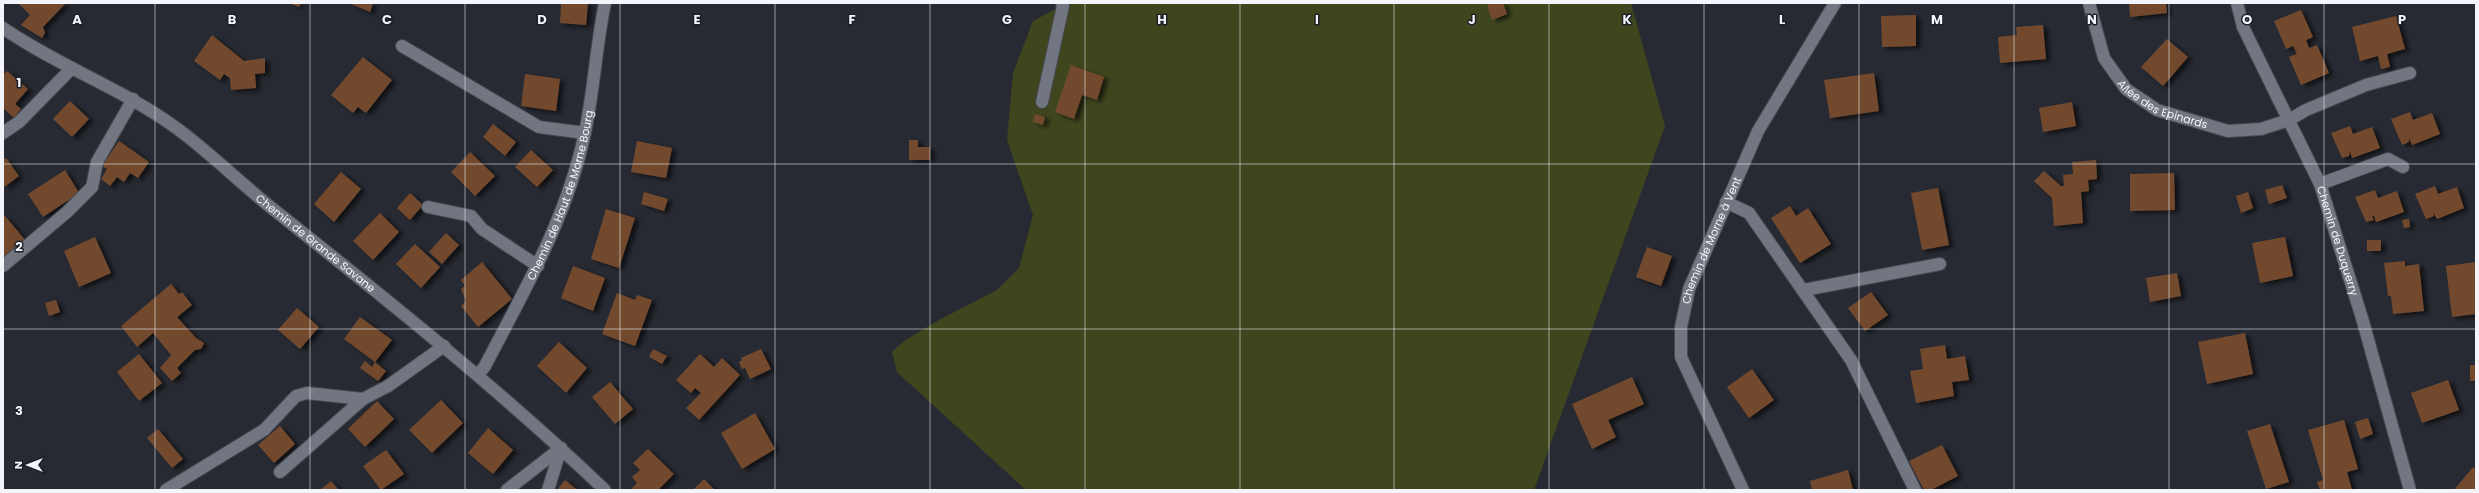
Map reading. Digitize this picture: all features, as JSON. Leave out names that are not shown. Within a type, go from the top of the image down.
[{"type":"street","name":"Chemin de Haut de Morne Bourg","points":[[478,375],[485,366],[538,266],[565,204],[585,133],[605,3]]},
{"type":"street","points":[[1042,102],[1064,6],[1062,3]]},
{"type":"street","name":"Chemin de Morne à Vent","points":[[1743,490],[1681,357],[1681,326],[1689,289],[1758,131],[1835,3]]},
{"type":"street","name":"Allée des Epinards","points":[[2089,3],[2104,58],[2126,89],[2157,110],[2228,131],[2261,129],[2289,120],[2306,110],[2366,85],[2410,73]]},
{"type":"street","name":"Chemin de Duquerry","points":[[2237,3],[2243,27],[2320,184],[2362,318],[2410,490]]},
{"type":"street","name":"Chemin de Grande Savane","points":[[3,28],[31,48],[133,99],[176,128],[270,207],[444,346],[561,448],[605,490]]},
{"type":"street","points":[[402,46],[539,127],[585,133]]},
{"type":"street","points":[[3,133],[19,122],[72,68]]},
{"type":"street","points":[[3,266],[67,212],[92,187],[97,162],[133,99]]},
{"type":"street","points":[[2320,184],[2388,159],[2403,167]]},
{"type":"street","points":[[1726,202],[1749,212],[1851,360],[1915,490]]},
{"type":"street","points":[[428,207],[470,216],[482,228],[538,266]]},
{"type":"street","points":[[1804,290],[1940,264]]},
{"type":"street","points":[[280,472],[362,400],[388,386],[444,346]]},
{"type":"street","points":[[166,490],[264,430],[296,396],[307,394],[362,400]]},
{"type":"street","points":[[507,490],[561,448]]},
{"type":"street","points":[[548,490],[561,448]]},
{"type":"green space","points":[[1067,3],[1631,3],[1665,126],[1534,490],[1026,490],[897,372],[892,352],[904,341],[939,320],[997,290],[1019,268],[1033,215],[1007,140],[1013,73],[1033,21]]},
{"type":"building","points":[[18,3],[66,3],[43,27],[45,33],[42,38],[21,25],[30,15]]},
{"type":"building","points":[[289,3],[301,3],[299,7]]},
{"type":"building","points":[[349,3],[373,3],[370,12]]},
{"type":"building","points":[[561,3],[588,3],[586,25],[560,23]]},
{"type":"building","points":[[1503,3],[1507,14],[1492,20],[1487,5]]},
{"type":"building","points":[[2129,3],[2166,3],[2167,13],[2130,17]]},
{"type":"building","points":[[2301,10],[2313,37],[2306,40],[2309,48],[2317,45],[2329,73],[2301,85],[2289,57],[2297,54],[2293,46],[2286,49],[2274,21]]},
{"type":"building","points":[[1916,15],[1916,46],[1882,47],[1881,16]]},
{"type":"building","points":[[2396,16],[2405,49],[2387,54],[2390,67],[2381,69],[2378,56],[2360,61],[2352,27]]},
{"type":"building","points":[[2043,25],[2046,59],[2000,63],[1998,37],[2017,35],[2016,27]]},
{"type":"building","points":[[212,35],[244,61],[265,58],[265,73],[255,74],[256,88],[231,90],[230,78],[224,74],[220,80],[194,61]]},
{"type":"building","points":[[2167,39],[2188,57],[2163,86],[2141,67]]},
{"type":"building","points":[[363,57],[392,80],[366,113],[358,107],[353,113],[331,95]]},
{"type":"building","points":[[1071,65],[1104,77],[1097,100],[1082,95],[1074,119],[1055,112]]},
{"type":"building","points":[[7,71],[28,89],[15,104],[21,109],[14,118],[3,108],[3,75]]},
{"type":"building","points":[[1874,73],[1879,111],[1830,118],[1824,80]]},
{"type":"building","points":[[525,74],[560,79],[556,111],[521,106]]},
{"type":"building","points":[[70,101],[89,119],[72,137],[53,119]]},
{"type":"building","points":[[2072,102],[2076,126],[2043,132],[2039,108]]},
{"type":"building","points":[[2410,112],[2413,120],[2432,113],[2440,134],[2412,145],[2409,138],[2409,142],[2402,145],[2391,119]]},
{"type":"building","points":[[1035,114],[1045,117],[1043,125],[1033,122]]},
{"type":"building","points":[[493,124],[516,142],[505,156],[483,137]]},
{"type":"building","points":[[2350,126],[2353,134],[2372,127],[2380,148],[2352,158],[2350,151],[2349,156],[2342,158],[2331,133]]},
{"type":"building","points":[[909,140],[918,140],[918,147],[930,147],[930,160],[909,160]]},
{"type":"building","points":[[119,141],[149,162],[138,178],[130,173],[124,182],[117,177],[110,186],[101,179],[107,169],[102,166]]},
{"type":"building","points":[[637,141],[672,148],[666,178],[631,172]]},
{"type":"building","points":[[531,150],[553,170],[537,187],[515,167]]},
{"type":"building","points":[[470,152],[495,176],[475,196],[451,172]]},
{"type":"building","points":[[6,158],[19,176],[3,188],[3,160]]},
{"type":"building","points":[[2096,160],[2097,179],[2088,180],[2089,191],[2081,192],[2083,223],[2054,226],[2052,198],[2034,181],[2044,171],[2061,186],[2064,186],[2063,175],[2073,174],[2072,162]]},
{"type":"building","points":[[65,170],[79,193],[43,217],[28,194]]},
{"type":"building","points":[[341,172],[361,189],[334,222],[314,204]]},
{"type":"building","points":[[2174,173],[2175,210],[2130,211],[2130,174]]},
{"type":"building","points":[[2282,185],[2287,198],[2269,204],[2265,190]]},
{"type":"building","points":[[2435,186],[2438,194],[2457,187],[2464,208],[2437,219],[2433,212],[2434,216],[2426,219],[2415,194]]},
{"type":"building","points":[[1938,188],[1949,245],[1922,250],[1911,193]]},
{"type":"building","points":[[2375,190],[2378,198],[2397,191],[2404,212],[2376,222],[2374,216],[2372,216],[2374,220],[2366,222],[2355,197]]},
{"type":"building","points":[[644,192],[668,199],[664,211],[641,204]]},
{"type":"building","points":[[2248,192],[2253,208],[2241,213],[2236,196]]},
{"type":"building","points":[[410,193],[423,205],[410,220],[397,208]]},
{"type":"building","points":[[1790,206],[1796,216],[1808,208],[1831,244],[1800,263],[1771,218]]},
{"type":"building","points":[[606,209],[635,218],[619,268],[591,259]]},
{"type":"building","points":[[380,213],[399,232],[373,260],[353,241]]},
{"type":"building","points":[[5,216],[26,241],[3,260],[3,217]]},
{"type":"building","points":[[2409,219],[2410,227],[2404,228],[2402,220]]},
{"type":"building","points":[[446,233],[459,245],[442,264],[429,252]]},
{"type":"building","points":[[95,237],[111,273],[79,287],[64,251]]},
{"type":"building","points":[[2285,237],[2293,276],[2260,283],[2252,243]]},
{"type":"building","points":[[2367,240],[2381,240],[2381,251],[2367,251]]},
{"type":"building","points":[[415,244],[440,267],[421,288],[396,264]]},
{"type":"building","points":[[1647,247],[1672,256],[1661,286],[1636,277]]},
{"type":"building","points":[[2405,261],[2405,266],[2419,264],[2424,311],[2393,314],[2391,296],[2388,296],[2384,263]]},
{"type":"building","points":[[482,262],[512,299],[478,327],[461,306],[466,301],[461,289],[465,286],[461,280]]},
{"type":"building","points":[[2476,262],[2476,314],[2452,317],[2446,266]]},
{"type":"building","points":[[573,266],[605,278],[593,311],[561,298]]},
{"type":"building","points":[[2177,273],[2181,296],[2150,302],[2146,278]]},
{"type":"building","points":[[171,284],[179,294],[182,292],[192,305],[177,317],[196,338],[204,343],[201,349],[195,350],[177,368],[181,373],[172,381],[160,368],[171,355],[153,333],[137,347],[121,326]]},
{"type":"building","points":[[1871,292],[1888,315],[1865,331],[1848,308]]},
{"type":"building","points":[[617,293],[635,300],[637,295],[652,300],[635,346],[602,334]]},
{"type":"building","points":[[56,300],[60,312],[49,316],[45,303]]},
{"type":"building","points":[[297,308],[319,327],[300,349],[278,330]]},
{"type":"building","points":[[360,317],[392,340],[375,362],[344,339]]},
{"type":"building","points":[[2245,333],[2253,374],[2207,384],[2198,342]]},
{"type":"building","points":[[559,342],[587,368],[566,393],[537,366]]},
{"type":"building","points":[[1945,345],[1947,359],[1965,356],[1969,380],[1952,382],[1954,396],[1916,403],[1910,371],[1923,369],[1920,349]]},
{"type":"building","points":[[653,349],[667,356],[662,364],[649,357]]},
{"type":"building","points":[[761,349],[771,369],[750,379],[745,368],[742,369],[739,362],[742,360],[741,358]]},
{"type":"building","points":[[139,354],[162,383],[139,401],[117,372]]},
{"type":"building","points":[[700,354],[714,367],[722,358],[740,375],[699,420],[686,408],[701,393],[695,388],[691,393],[676,380]]},
{"type":"building","points":[[365,361],[372,367],[375,362],[386,371],[378,381],[360,368]]},
{"type":"building","points":[[2470,365],[2476,365],[2476,381],[2470,381]]},
{"type":"building","points":[[1752,369],[1774,400],[1749,418],[1727,387]]},
{"type":"building","points":[[1632,377],[1644,404],[1608,420],[1616,437],[1592,449],[1572,404]]},
{"type":"building","points":[[2448,380],[2459,410],[2422,423],[2411,393]]},
{"type":"building","points":[[610,382],[633,409],[615,424],[592,397]]},
{"type":"building","points":[[441,400],[463,423],[432,453],[409,430]]},
{"type":"building","points":[[377,401],[394,419],[365,447],[348,429]]},
{"type":"building","points":[[755,413],[775,449],[742,469],[721,433]]},
{"type":"building","points":[[2368,418],[2373,434],[2360,439],[2355,422]]},
{"type":"building","points":[[2344,420],[2358,469],[2347,472],[2352,490],[2320,490],[2317,482],[2323,480],[2308,430]]},
{"type":"building","points":[[2270,424],[2289,482],[2266,489],[2247,431]]},
{"type":"building","points":[[280,426],[295,444],[274,463],[258,445]]},
{"type":"building","points":[[488,428],[513,450],[493,474],[468,453]]},
{"type":"building","points":[[158,429],[183,459],[172,468],[147,438]]},
{"type":"building","points":[[1942,445],[1958,476],[1931,490],[1924,490],[1909,461]]},
{"type":"building","points":[[648,449],[674,474],[658,490],[633,490],[632,488],[637,483],[632,477],[640,470],[633,463]]},
{"type":"building","points":[[386,450],[404,474],[381,490],[363,466]]},
{"type":"building","points":[[2473,467],[2476,470],[2476,490],[2454,490]]},
{"type":"building","points":[[1848,470],[1853,490],[1812,490],[1810,481]]},
{"type":"building","points":[[704,479],[715,490],[693,490]]},
{"type":"building","points":[[565,480],[576,489],[557,490]]},
{"type":"building","points":[[331,481],[339,490],[320,490]]}]
